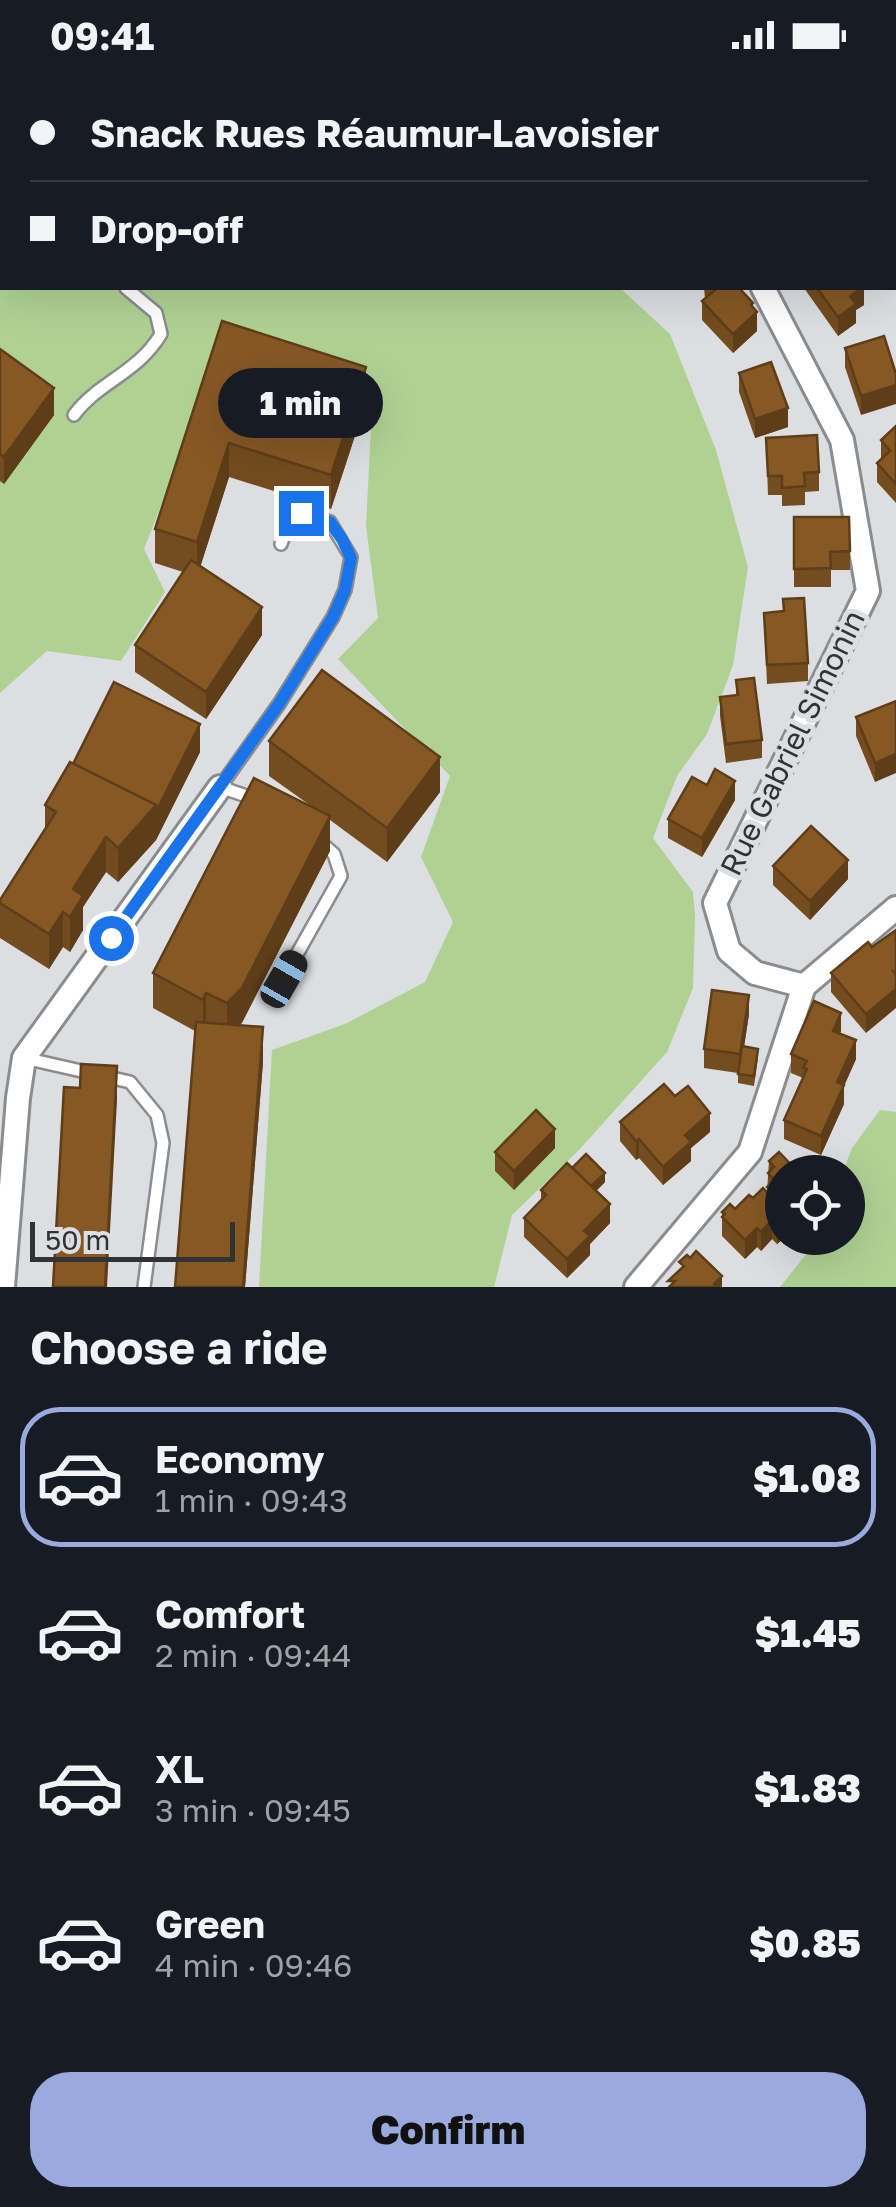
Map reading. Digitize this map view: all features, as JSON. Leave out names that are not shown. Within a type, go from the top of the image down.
[{"type":"street","name":"Rue Gabriel Simonin","points":[[764,290],[842,440],[868,592],[715,903],[728,951],[755,973],[804,986]]},
{"type":"street","points":[[4,1287],[9,1098],[24,1058],[220,788]]},
{"type":"street","points":[[636,1287],[750,1152],[804,986],[896,908]]},
{"type":"lane","points":[[74,415],[84,401],[131,370],[161,334],[156,313],[128,290]]},
{"type":"lane","points":[[274,810],[260,801],[220,788],[333,617],[345,590],[351,558],[330,522],[301,513],[288,524],[281,544]]},
{"type":"lane","points":[[284,979],[340,876],[334,854],[312,836]]},
{"type":"lane","points":[[24,1058],[130,1082],[157,1115],[163,1143],[144,1287]]},
{"type":"green space","points":[[0,290],[622,290],[670,334],[716,450],[748,567],[733,665],[707,734],[677,776],[653,838],[693,892],[693,988],[667,1052],[579,1150],[512,1215],[494,1287],[259,1287],[272,1050],[345,1024],[425,982],[453,922],[421,857],[450,776],[338,659],[378,618],[366,526],[373,388],[224,344],[144,549],[165,592],[121,661],[47,651],[0,693]]},
{"type":"green space","points":[[880,1110],[896,1112],[896,1287],[780,1287],[805,1255],[865,1255],[865,1155],[849,1155]]},
{"type":"building","points":[[715,290],[741,290],[757,312],[733,334],[702,301]]},
{"type":"building","points":[[818,290],[859,290],[850,296],[856,304],[838,317]]},
{"type":"building","points":[[222,321],[366,367],[331,475],[229,443],[197,542],[155,529]]},
{"type":"building","points":[[884,336],[896,385],[861,396],[845,348]]},
{"type":"building","points":[[0,349],[54,388],[4,457],[0,454]]},
{"type":"building","points":[[771,362],[788,408],[755,419],[739,373]]},
{"type":"building","points":[[896,426],[896,484],[877,463],[890,451],[881,440]]},
{"type":"building","points":[[817,435],[819,472],[804,473],[805,486],[782,488],[782,476],[768,476],[766,438]]},
{"type":"building","points":[[794,517],[849,517],[850,551],[830,552],[831,568],[794,569]]},
{"type":"building","points":[[191,560],[262,607],[206,692],[135,645]]},
{"type":"building","points":[[804,598],[808,663],[767,665],[764,613],[784,611],[783,599]]},
{"type":"building","points":[[322,670],[440,757],[387,828],[269,741]]},
{"type":"building","points":[[754,678],[762,740],[726,744],[720,697],[738,695],[736,680]]},
{"type":"building","points":[[114,682],[200,724],[156,812],[156,805],[73,764]]},
{"type":"building","points":[[896,701],[896,754],[875,763],[856,717]]},
{"type":"building","points":[[70,762],[156,805],[118,848],[106,837],[73,889],[83,896],[70,917],[63,912],[49,934],[0,900],[56,812],[45,805]]},
{"type":"building","points":[[715,769],[735,781],[702,838],[668,819],[692,777],[707,785]]},
{"type":"building","points":[[254,778],[330,816],[242,988],[227,1003],[206,993],[203,1000],[153,973]]},
{"type":"building","points":[[811,826],[848,860],[810,901],[773,866]]},
{"type":"building","points":[[896,930],[896,989],[866,1014],[831,973],[868,942],[872,947]]},
{"type":"building","points":[[712,990],[749,995],[740,1054],[704,1049]]},
{"type":"building","points":[[814,1001],[841,1013],[833,1031],[856,1040],[837,1082],[844,1085],[821,1136],[784,1120],[807,1069],[803,1068],[807,1061],[791,1054]]},
{"type":"building","points":[[196,1022],[263,1027],[243,1287],[175,1287]]},
{"type":"building","points":[[742,1046],[758,1049],[754,1076],[738,1074]]},
{"type":"building","points":[[81,1064],[117,1066],[105,1287],[53,1287],[64,1087],[80,1088]]},
{"type":"building","points":[[664,1084],[675,1096],[688,1086],[710,1113],[685,1135],[691,1142],[663,1167],[620,1122]]},
{"type":"building","points":[[536,1110],[555,1129],[514,1171],[495,1152]]},
{"type":"building","points":[[586,1154],[605,1173],[591,1186],[572,1168]]},
{"type":"building","points":[[567,1163],[610,1204],[584,1231],[590,1236],[567,1259],[524,1218],[546,1195],[541,1190]]},
{"type":"building","points":[[765,1190],[765,1228],[761,1232],[757,1228],[745,1240],[722,1217],[722,1212],[730,1204],[735,1209],[749,1195],[753,1198]]},
{"type":"building","points":[[696,1251],[722,1276],[714,1284],[718,1287],[669,1287],[675,1281],[668,1281],[684,1266],[679,1262]]},
{"type":"route","points":[[111,938],[279,704],[333,617],[345,590],[351,558],[330,522],[301,513]]}]
